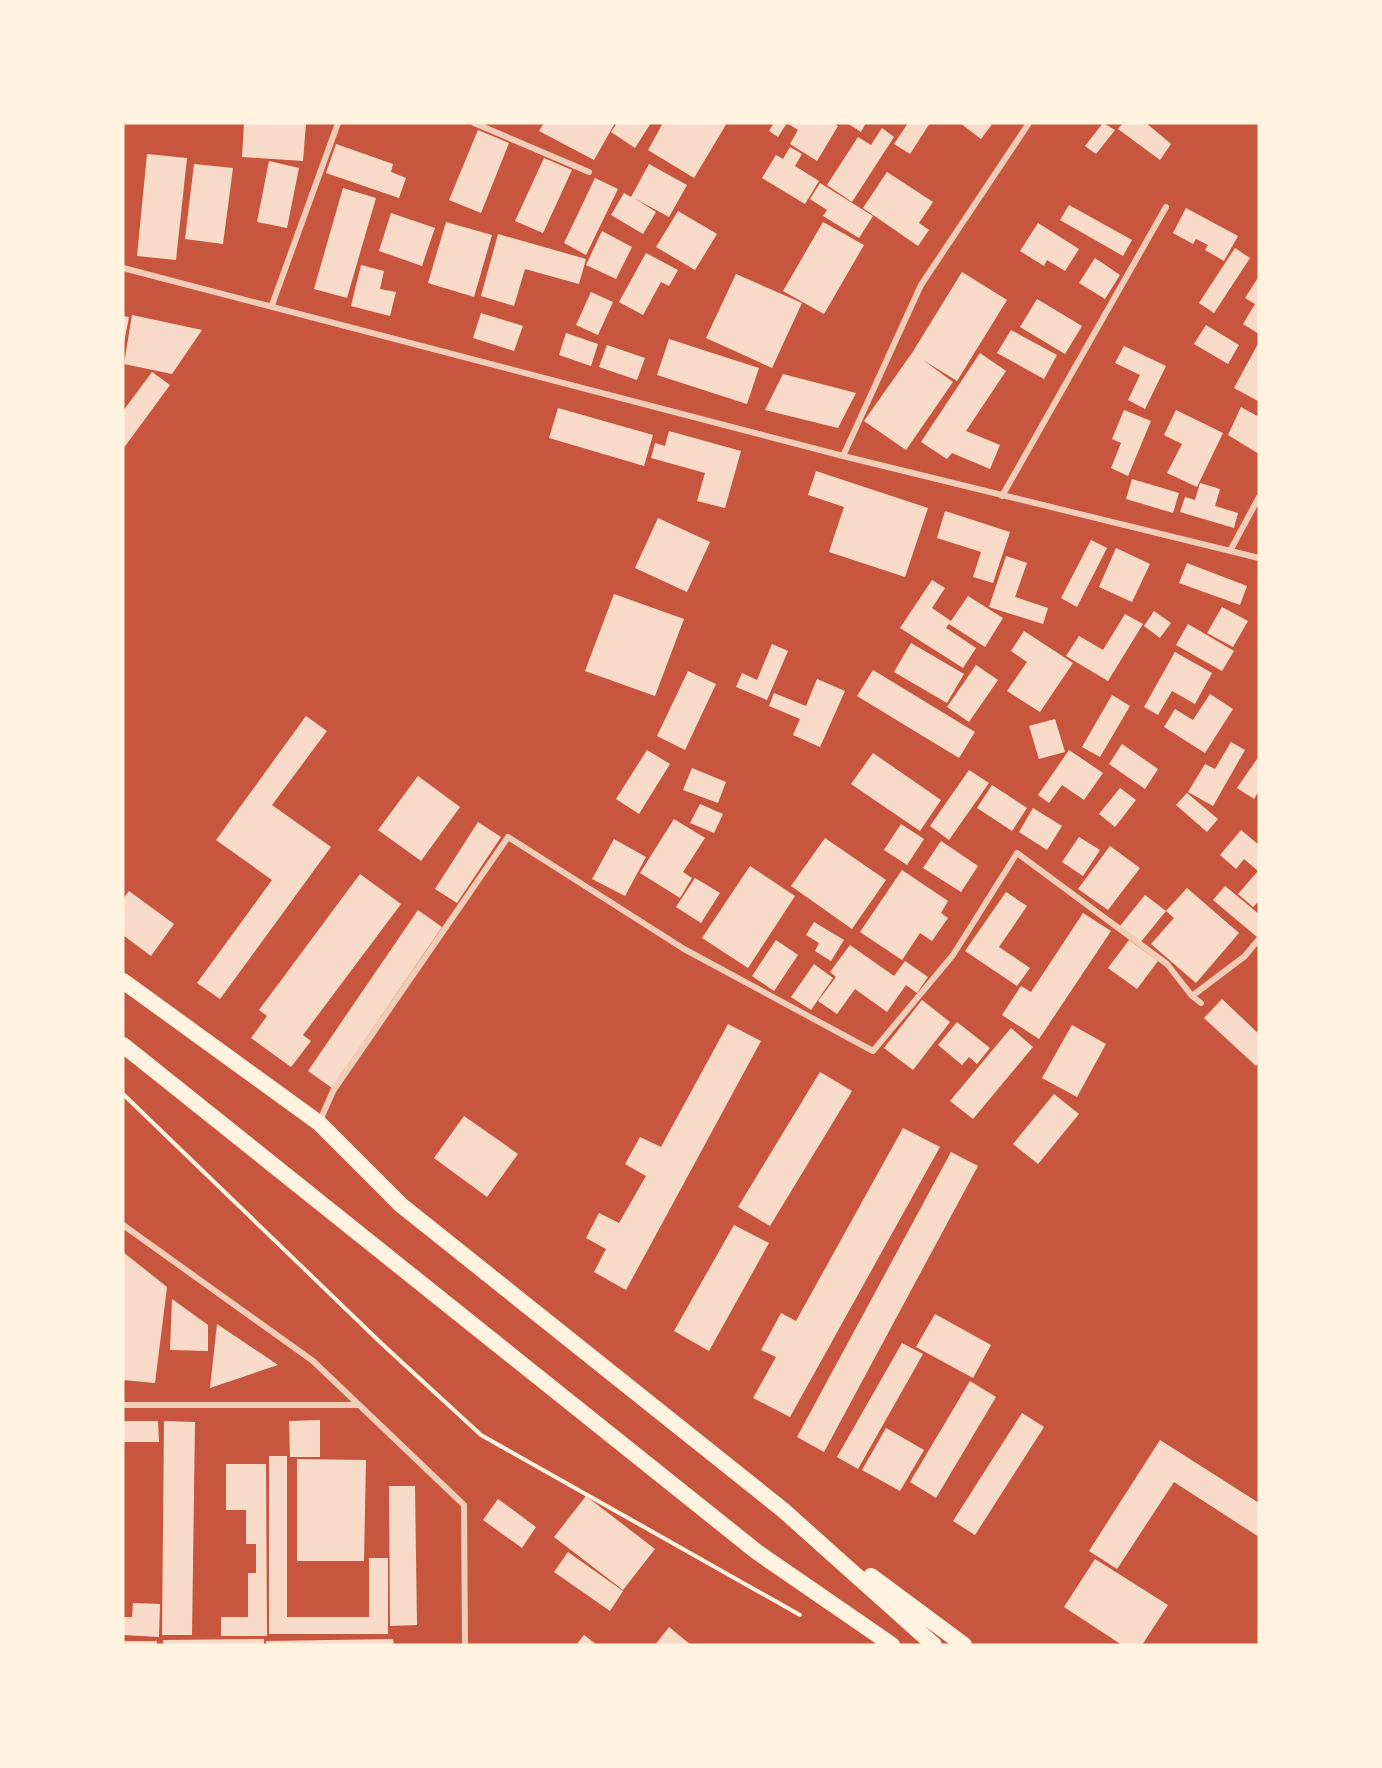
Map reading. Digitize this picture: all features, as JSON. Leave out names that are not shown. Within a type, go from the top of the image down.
[{"type":"highway","points":[[123,981],[319,1123],[401,1205],[783,1510],[964,1645]]},
{"type":"highway","points":[[123,1045],[757,1552],[892,1645]]},
{"type":"highway","points":[[783,1510],[934,1645]]},
{"type":"street","points":[[272,305],[338,123]]},
{"type":"street","points":[[474,123],[590,172]]},
{"type":"street","points":[[843,456],[921,285],[1029,123]]},
{"type":"street","points":[[1002,496],[1166,207]]},
{"type":"street","points":[[123,268],[272,305],[843,456],[1259,558]]},
{"type":"street","points":[[1230,551],[1259,497]]},
{"type":"street","points":[[319,1123],[333,1091],[508,837],[684,949],[873,1050],[953,955],[1017,853],[1167,964],[1192,996],[1201,1003]]},
{"type":"street","points":[[1192,996],[1245,956],[1259,939]]},
{"type":"street","points":[[123,1226],[313,1361],[464,1505],[465,1645]]},
{"type":"street","points":[[123,1405],[359,1405]]},
{"type":"path","points":[[123,1094],[373,1334],[482,1435],[802,1616]]},
{"type":"building","points":[[244,123],[306,123],[303,161],[242,157]]},
{"type":"building","points":[[544,123],[615,123],[594,160],[539,131]]},
{"type":"building","points":[[617,123],[651,123],[635,148],[611,132]]},
{"type":"building","points":[[663,123],[727,123],[694,178],[648,150]]},
{"type":"building","points":[[774,123],[787,123],[778,137],[769,131]]},
{"type":"building","points":[[787,123],[833,123],[838,126],[817,161],[790,144],[798,130]]},
{"type":"building","points":[[847,123],[866,123],[861,132]]},
{"type":"building","points":[[908,123],[930,123],[910,154],[894,144]]},
{"type":"building","points":[[960,123],[993,123],[981,139]]},
{"type":"building","points":[[1103,123],[1115,130],[1096,154],[1085,146]]},
{"type":"building","points":[[1123,123],[1146,123],[1171,144],[1160,160],[1118,129]]},
{"type":"building","points":[[882,128],[894,137],[852,202],[827,185],[858,137],[871,145]]},
{"type":"building","points":[[478,130],[509,143],[481,213],[449,200]]},
{"type":"building","points":[[336,144],[393,164],[391,172],[406,178],[399,198],[326,173]]},
{"type":"building","points":[[790,147],[802,154],[795,166],[819,181],[805,204],[762,178],[776,155],[783,159]]},
{"type":"building","points":[[147,154],[187,158],[176,260],[137,256]]},
{"type":"building","points":[[544,158],[572,170],[543,233],[515,221]]},
{"type":"building","points":[[269,161],[299,168],[287,228],[257,222]]},
{"type":"building","points":[[194,164],[233,168],[223,244],[185,239]]},
{"type":"building","points":[[649,164],[687,185],[669,217],[634,198],[656,212],[643,234],[611,215],[624,193],[631,197]]},
{"type":"building","points":[[887,172],[933,202],[919,223],[929,230],[918,246],[863,208]]},
{"type":"building","points":[[595,178],[618,189],[586,255],[564,243]]},
{"type":"building","points":[[820,183],[873,216],[859,238],[823,216],[827,210],[810,199]]},
{"type":"building","points":[[343,188],[376,198],[347,298],[314,289]]},
{"type":"building","points":[[1069,205],[1132,240],[1123,256],[1060,220]]},
{"type":"building","points":[[1186,208],[1238,236],[1224,261],[1205,250],[1208,245],[1196,239],[1193,244],[1173,233]]},
{"type":"building","points":[[678,211],[717,234],[695,270],[656,247]]},
{"type":"building","points":[[391,213],[435,228],[422,266],[379,251]]},
{"type":"building","points":[[446,222],[492,235],[474,297],[428,283]]},
{"type":"building","points":[[823,222],[864,245],[824,314],[783,291]]},
{"type":"building","points":[[1038,223],[1079,249],[1065,271],[1047,260],[1044,266],[1020,251]]},
{"type":"building","points":[[602,231],[632,247],[616,279],[586,265]]},
{"type":"building","points":[[498,234],[586,259],[579,284],[525,269],[514,306],[481,296]]},
{"type":"building","points":[[1235,248],[1250,258],[1214,313],[1199,303]]},
{"type":"building","points":[[646,253],[678,270],[669,286],[661,282],[643,315],[619,302]]},
{"type":"building","points":[[1095,258],[1120,275],[1105,299],[1079,283]]},
{"type":"building","points":[[361,265],[384,271],[380,289],[396,292],[390,316],[351,306]]},
{"type":"building","points":[[962,272],[1007,300],[957,381],[923,360],[953,382],[906,450],[864,421],[912,353]]},
{"type":"building","points":[[736,274],[802,303],[772,368],[706,338]]},
{"type":"building","points":[[1259,276],[1259,334],[1243,324],[1255,304],[1245,298]]},
{"type":"building","points":[[591,292],[613,302],[598,335],[576,325]]},
{"type":"building","points":[[1037,299],[1082,326],[1065,354],[1020,327]]},
{"type":"building","points":[[481,313],[523,326],[514,351],[473,338]]},
{"type":"building","points":[[132,315],[202,330],[172,374],[124,364]]},
{"type":"building","points":[[123,316],[129,317],[124,343],[123,343]]},
{"type":"building","points":[[1206,325],[1239,345],[1228,364],[1194,344]]},
{"type":"building","points":[[1011,330],[1057,355],[1044,379],[997,353]]},
{"type":"building","points":[[566,333],[598,344],[591,366],[559,355]]},
{"type":"building","points":[[669,339],[759,368],[747,404],[657,375]]},
{"type":"building","points":[[1259,342],[1259,399],[1258,401],[1234,388]]},
{"type":"building","points":[[607,345],[645,358],[637,380],[599,367]]},
{"type":"building","points":[[1124,346],[1166,366],[1145,409],[1128,400],[1140,375],[1115,363]]},
{"type":"building","points":[[980,353],[1006,371],[966,431],[1000,445],[990,469],[952,453],[947,459],[921,442]]},
{"type":"building","points":[[152,372],[170,385],[123,449],[123,411]]},
{"type":"building","points":[[783,374],[856,393],[838,428],[765,410]]},
{"type":"building","points":[[1241,407],[1259,417],[1259,454],[1228,435]]},
{"type":"building","points":[[558,408],[653,435],[644,466],[549,438]]},
{"type":"building","points":[[1124,410],[1151,421],[1128,476],[1111,468],[1121,443],[1112,439]]},
{"type":"building","points":[[1176,410],[1223,433],[1197,487],[1167,473],[1182,444],[1164,435]]},
{"type":"building","points":[[669,431],[741,451],[725,508],[697,501],[705,473],[651,458],[655,443],[665,446]]},
{"type":"building","points":[[816,471],[928,508],[905,577],[829,552],[844,507],[808,495]]},
{"type":"building","points":[[1132,479],[1179,493],[1173,513],[1126,499]]},
{"type":"building","points":[[1200,483],[1220,489],[1215,506],[1238,513],[1234,528],[1180,512],[1185,497],[1195,500]]},
{"type":"building","points":[[945,511],[1010,532],[993,583],[973,577],[981,552],[937,538]]},
{"type":"building","points":[[658,518],[710,542],[687,592],[635,568]]},
{"type":"building","points":[[1091,540],[1107,548],[1077,607],[1061,598]]},
{"type":"building","points":[[1116,548],[1150,564],[1132,602],[1099,587]]},
{"type":"building","points":[[1006,556],[1027,563],[1015,597],[1048,608],[1043,624],[989,607]]},
{"type":"building","points":[[1187,563],[1247,586],[1240,605],[1179,583]]},
{"type":"building","points":[[932,580],[945,588],[932,608],[951,621],[946,628],[976,648],[963,668],[900,628]]},
{"type":"building","points":[[614,594],[684,619],[655,696],[585,671]]},
{"type":"building","points":[[968,596],[1003,618],[985,647],[949,624]]},
{"type":"building","points":[[1222,607],[1248,621],[1233,647],[1207,633]]},
{"type":"building","points":[[1154,611],[1171,623],[1160,638],[1144,626]]},
{"type":"building","points":[[1125,614],[1143,624],[1108,681],[1066,656],[1079,636],[1103,650]]},
{"type":"building","points":[[1188,624],[1234,651],[1222,671],[1176,645]]},
{"type":"building","points":[[1024,631],[1073,663],[1040,712],[1007,691],[1027,662],[1011,651]]},
{"type":"building","points":[[911,643],[964,674],[947,703],[894,672]]},
{"type":"building","points":[[772,644],[788,651],[767,700],[736,687],[742,673],[757,680]]},
{"type":"building","points":[[1175,652],[1212,673],[1195,704],[1172,691],[1158,715],[1144,707]]},
{"type":"building","points":[[976,665],[998,680],[969,722],[947,707]]},
{"type":"building","points":[[873,670],[975,732],[959,758],[857,696]]},
{"type":"building","points":[[688,671],[716,684],[685,750],[657,736]]},
{"type":"building","points":[[817,679],[845,691],[820,747],[793,735],[800,719],[769,706],[774,693],[806,706]]},
{"type":"building","points":[[1210,694],[1233,709],[1205,753],[1164,727],[1175,709],[1193,720]]},
{"type":"building","points":[[1112,695],[1130,706],[1100,757],[1082,747]]},
{"type":"building","points":[[306,716],[327,731],[272,805],[331,847],[220,999],[197,983],[272,880],[216,840]]},
{"type":"building","points":[[1055,719],[1065,752],[1039,759],[1029,726]]},
{"type":"building","points":[[1231,742],[1245,750],[1213,806],[1188,792],[1205,764],[1215,769]]},
{"type":"building","points":[[1122,744],[1158,769],[1145,789],[1109,764]]},
{"type":"building","points":[[647,750],[670,764],[639,814],[616,799]]},
{"type":"building","points":[[1069,750],[1103,773],[1084,800],[1062,785],[1049,803],[1038,795]]},
{"type":"building","points":[[873,753],[941,800],[920,831],[851,784]]},
{"type":"building","points":[[1259,756],[1259,791],[1254,799],[1237,788]]},
{"type":"building","points":[[692,768],[726,782],[718,803],[683,790]]},
{"type":"building","points":[[969,770],[989,783],[949,840],[930,826]]},
{"type":"building","points":[[418,776],[460,807],[421,861],[378,830]]},
{"type":"building","points":[[992,785],[1027,808],[1012,831],[977,808]]},
{"type":"building","points":[[1120,788],[1136,800],[1115,827],[1099,814]]},
{"type":"building","points":[[1187,793],[1218,819],[1207,832],[1176,805]]},
{"type":"building","points":[[700,804],[723,814],[714,833],[690,823]]},
{"type":"building","points":[[1033,808],[1062,826],[1047,850],[1019,832]]},
{"type":"building","points":[[674,819],[705,838],[683,872],[692,878],[680,898],[640,873]]},
{"type":"building","points":[[478,822],[501,837],[457,903],[435,889]]},
{"type":"building","points":[[901,824],[924,839],[907,865],[884,850]]},
{"type":"building","points":[[1241,830],[1259,845],[1259,901],[1253,907],[1238,894],[1258,871],[1244,859],[1236,869],[1220,855]]},
{"type":"building","points":[[1079,837],[1100,850],[1083,876],[1062,862]]},
{"type":"building","points":[[825,838],[886,880],[852,929],[791,886]]},
{"type":"building","points":[[614,839],[646,857],[625,896],[592,879]]},
{"type":"building","points":[[941,841],[978,866],[961,892],[923,868]]},
{"type":"building","points":[[1110,846],[1140,868],[1108,910],[1078,889]]},
{"type":"building","points":[[750,866],[795,896],[748,968],[702,938]]},
{"type":"building","points":[[902,870],[948,901],[941,913],[948,918],[932,941],[920,933],[902,960],[860,932]]},
{"type":"building","points":[[360,874],[401,904],[303,1035],[311,1041],[291,1067],[251,1038],[267,1016],[259,1010]]},
{"type":"building","points":[[695,878],[720,893],[701,923],[676,907]]},
{"type":"building","points":[[1225,886],[1259,914],[1257,937],[1213,900]]},
{"type":"building","points":[[1187,888],[1239,933],[1196,983],[1151,944],[1174,918],[1166,911]]},
{"type":"building","points":[[129,891],[174,924],[151,956],[123,935],[123,899]]},
{"type":"building","points":[[1006,892],[1027,906],[999,947],[1030,968],[1017,986],[965,951]]},
{"type":"building","points":[[1145,895],[1166,911],[1140,943],[1120,926]]},
{"type":"building","points":[[418,910],[442,927],[332,1088],[308,1071]]},
{"type":"building","points":[[1083,913],[1111,931],[1039,1039],[1002,1015],[1021,986],[1031,992]]},
{"type":"building","points":[[814,922],[844,940],[831,961],[815,951],[819,943],[806,935]]},
{"type":"building","points":[[776,940],[798,955],[774,991],[752,976]]},
{"type":"building","points":[[1129,940],[1158,961],[1137,989],[1108,968]]},
{"type":"building","points":[[850,945],[894,976],[905,961],[928,977],[917,993],[906,985],[887,1012],[855,989],[837,1014],[818,1001],[836,977],[830,972]]},
{"type":"building","points":[[814,964],[833,978],[811,1010],[791,997]]},
{"type":"building","points":[[1222,999],[1259,1034],[1259,1062],[1256,1066],[1204,1018]]},
{"type":"building","points":[[922,1000],[950,1022],[913,1070],[884,1048]]},
{"type":"building","points":[[957,1022],[990,1048],[977,1064],[969,1057],[962,1065],[938,1045]]},
{"type":"building","points":[[728,1024],[761,1041],[626,1290],[594,1272],[606,1249],[586,1238],[599,1213],[619,1223],[646,1176],[625,1164],[640,1137],[661,1147]]},
{"type":"building","points":[[1072,1025],[1106,1044],[1077,1097],[1042,1078]]},
{"type":"building","points":[[1011,1028],[1033,1047],[973,1119],[950,1101]]},
{"type":"building","points":[[820,1072],[852,1091],[770,1226],[738,1207]]},
{"type":"building","points":[[1054,1094],[1079,1114],[1038,1164],[1013,1144]]},
{"type":"building","points":[[464,1116],[518,1154],[487,1197],[434,1158]]},
{"type":"building","points":[[903,1128],[940,1147],[790,1417],[753,1398],[776,1357],[761,1350],[781,1313],[796,1321]]},
{"type":"building","points":[[951,1152],[978,1166],[824,1452],[797,1437]]},
{"type":"building","points":[[734,1225],[769,1243],[709,1351],[674,1331]]},
{"type":"building","points":[[123,1252],[167,1287],[155,1383],[123,1380]]},
{"type":"building","points":[[172,1299],[208,1325],[208,1351],[170,1350]]},
{"type":"building","points":[[935,1314],[991,1345],[973,1378],[916,1347]]},
{"type":"building","points":[[217,1324],[278,1365],[210,1388]]},
{"type":"building","points":[[902,1343],[923,1354],[858,1469],[837,1457]]},
{"type":"building","points":[[970,1381],[996,1397],[936,1498],[910,1482]]},
{"type":"building","points":[[1022,1413],[1044,1427],[975,1535],[953,1521]]},
{"type":"building","points":[[320,1420],[320,1457],[290,1457],[289,1421]]},
{"type":"building","points":[[123,1421],[158,1421],[159,1442],[123,1442]]},
{"type":"building","points":[[164,1421],[195,1422],[192,1635],[162,1635]]},
{"type":"building","points":[[886,1428],[924,1450],[900,1491],[862,1470]]},
{"type":"building","points":[[1160,1440],[1259,1503],[1259,1537],[1174,1482],[1117,1569],[1089,1551]]},
{"type":"building","points":[[269,1456],[287,1456],[287,1617],[369,1617],[369,1558],[388,1558],[388,1634],[269,1634]]},
{"type":"building","points":[[297,1459],[366,1460],[364,1561],[297,1561]]},
{"type":"building","points":[[226,1464],[266,1464],[267,1636],[221,1636],[221,1617],[248,1617],[248,1573],[256,1573],[256,1544],[246,1544],[246,1510],[226,1510]]},
{"type":"building","points":[[389,1486],[415,1486],[417,1625],[390,1626]]},
{"type":"building","points":[[586,1496],[655,1549],[623,1590],[554,1537]]},
{"type":"building","points":[[498,1499],[536,1527],[522,1548],[483,1520]]},
{"type":"building","points":[[568,1552],[623,1591],[610,1611],[554,1572]]},
{"type":"building","points":[[1095,1559],[1168,1605],[1142,1645],[1122,1645],[1064,1607]]},
{"type":"building","points":[[133,1603],[160,1604],[159,1637],[123,1635],[123,1617],[132,1617]]},
{"type":"building","points":[[669,1627],[691,1645],[655,1645]]},
{"type":"building","points":[[584,1635],[597,1645],[576,1645]]},
{"type":"building","points":[[264,1639],[264,1645],[163,1645],[163,1640]]},
{"type":"building","points":[[393,1639],[394,1645],[266,1645],[266,1641]]},
{"type":"building","points":[[123,1641],[157,1641],[157,1645],[123,1645]]}]
